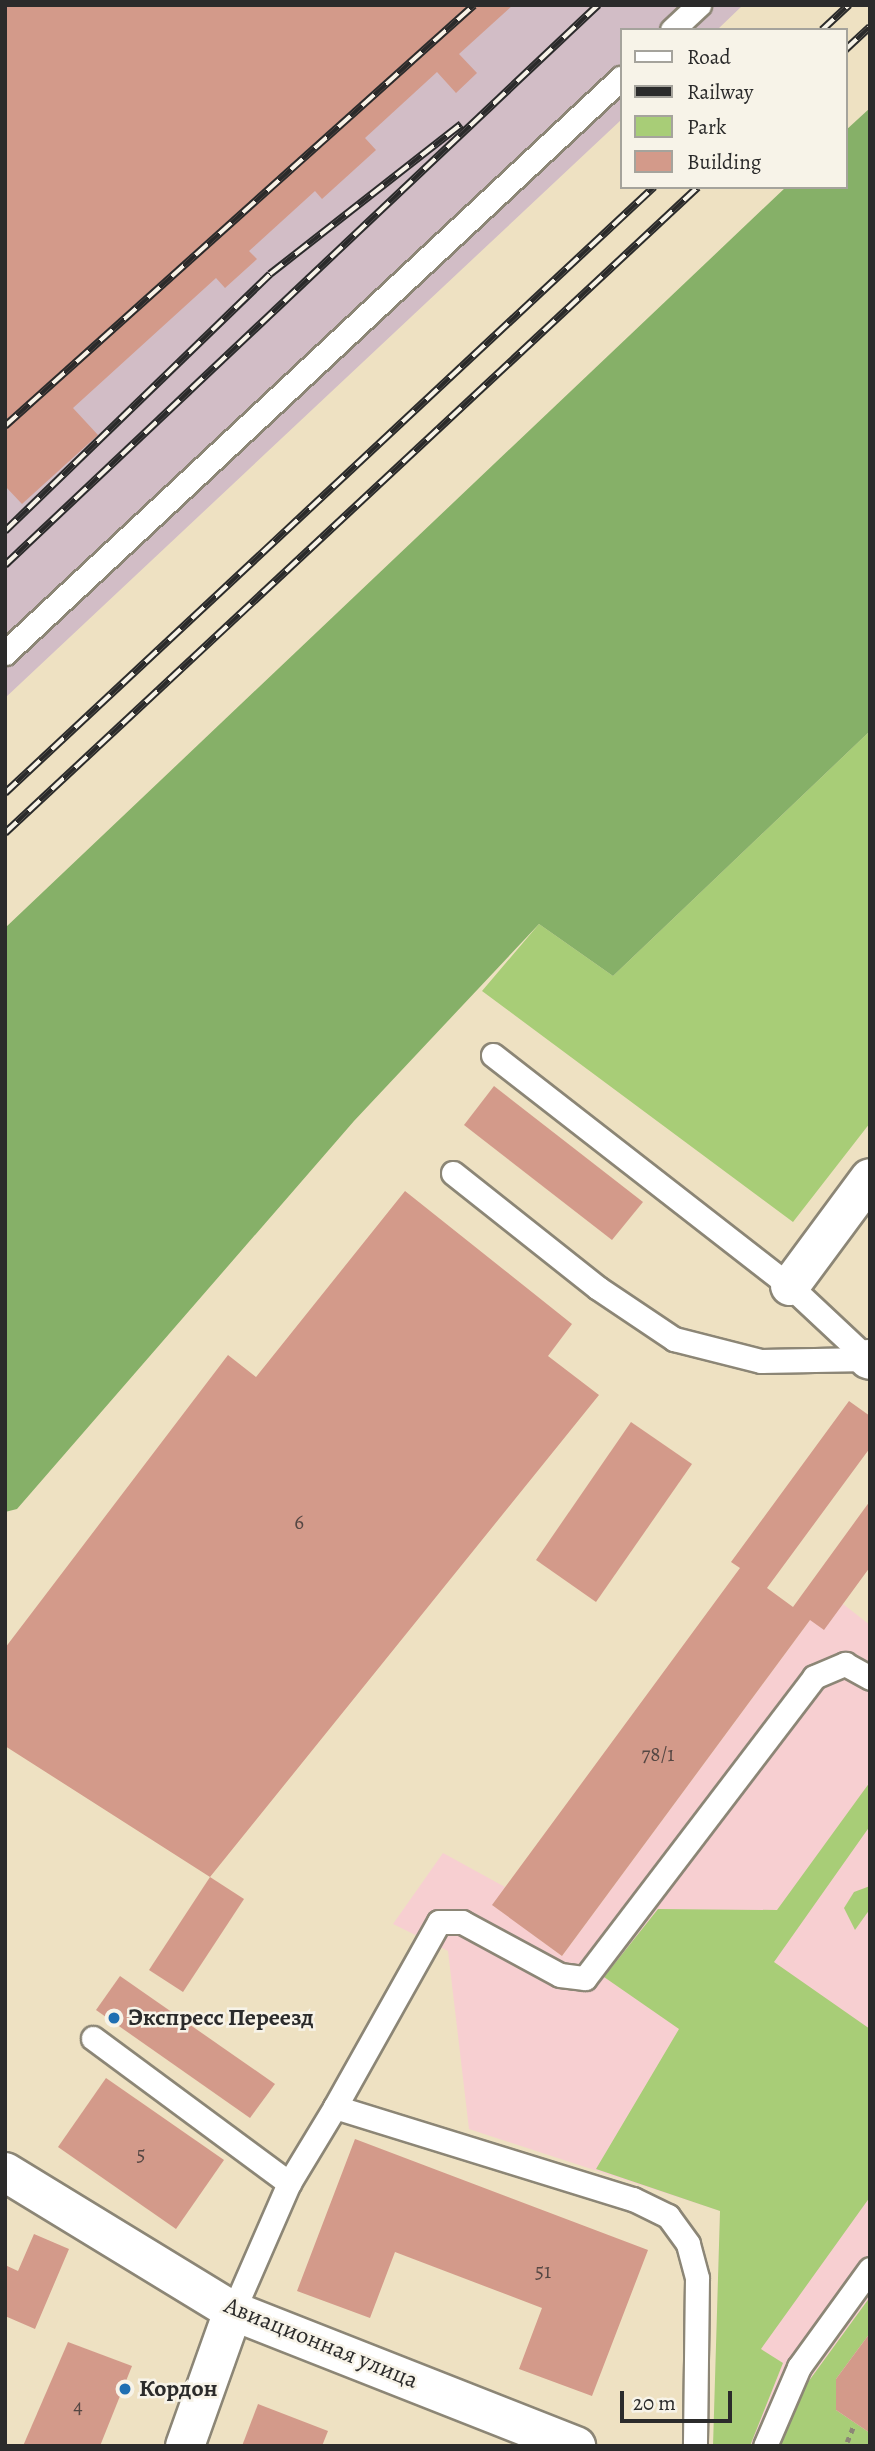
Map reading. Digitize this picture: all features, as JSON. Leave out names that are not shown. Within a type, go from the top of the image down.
[{"type":"street","points":[[790,1286],[870,1178]]},
{"type":"street","name":"Авиационная улица","points":[[5,2172],[233,2311],[576,2446]]},
{"type":"street","points":[[185,2446],[233,2311]]},
{"type":"lane","points":[[674,28],[699,5]]},
{"type":"lane","points":[[5,653],[620,79]]},
{"type":"lane","points":[[493,1055],[790,1286],[869,1359]]},
{"type":"lane","points":[[453,1173],[598,1288],[674,1339],[761,1361],[869,1359]]},
{"type":"lane","points":[[233,2311],[289,2183],[439,1922],[462,1922],[560,1975],[584,1978],[814,1677],[845,1664],[870,1678]]},
{"type":"lane","points":[[93,2038],[289,2183]]},
{"type":"lane","points":[[335,2107],[633,2199],[668,2216],[688,2244],[697,2278],[695,2446]]},
{"type":"lane","points":[[765,2446],[799,2367],[870,2269]]},
{"type":"path","points":[[847,2442],[853,2427]]},
{"type":"shaded area","points":[[5,5],[743,5],[719,28],[620,28],[620,121],[5,698]]},
{"type":"shaded area","points":[[843,1604],[870,1625],[870,2446],[758,2446],[714,2427],[720,2211],[469,2129],[448,1951],[393,1924],[443,1853],[505,1887],[493,1905],[562,1956],[810,1620]]},
{"type":"green space","points":[[870,108],[870,731],[613,976],[539,924],[354,1121],[17,1509],[5,1512],[5,928],[784,189],[847,189],[847,129]]},
{"type":"green space","points":[[870,731],[870,1123],[793,1222],[482,991],[539,924],[613,976]]},
{"type":"green space","points":[[870,1782],[870,1826],[774,1962],[870,2029],[870,2197],[761,2349],[783,2363],[750,2446],[713,2446],[720,2211],[596,2169],[679,2029],[604,1977],[658,1909],[777,1910]]},
{"type":"green space","points":[[870,1886],[870,1909],[855,1930],[844,1908],[854,1892]]},
{"type":"green space","points":[[870,2297],[870,2333],[836,2379],[836,2410],[870,2433],[870,2446],[777,2446],[803,2389]]},
{"type":"building","points":[[5,5],[513,5],[459,54],[477,73],[456,93],[437,72],[365,138],[376,150],[322,199],[315,191],[249,251],[257,259],[225,288],[216,278],[73,408],[98,435],[22,504],[5,486]]},
{"type":"building","points":[[494,1086],[643,1202],[612,1240],[464,1125]]},
{"type":"building","points":[[405,1191],[572,1324],[548,1356],[599,1395],[210,1877],[5,1746],[5,1648],[228,1355],[256,1377]]},
{"type":"building","points":[[849,1401],[870,1416],[870,1448],[767,1588],[793,1607],[870,1501],[870,1567],[824,1630],[810,1620],[562,1956],[492,1905],[740,1568],[731,1562]]},
{"type":"building","points":[[631,1422],[692,1464],[596,1602],[536,1560]]},
{"type":"building","points":[[210,1877],[244,1899],[183,1992],[149,1970]]},
{"type":"building","points":[[120,1976],[275,2084],[250,2118],[96,2010]]},
{"type":"building","points":[[106,2078],[224,2160],[176,2229],[58,2147]]},
{"type":"building","points":[[355,2139],[648,2250],[592,2396],[519,2369],[542,2308],[395,2252],[370,2318],[297,2291]]},
{"type":"building","points":[[34,2234],[69,2249],[35,2329],[5,2316],[5,2265],[18,2271]]},
{"type":"building","points":[[870,2333],[870,2433],[836,2410],[836,2379]]},
{"type":"building","points":[[68,2342],[132,2366],[100,2446],[23,2446]]},
{"type":"building","points":[[258,2404],[328,2431],[322,2446],[242,2446]]},
{"type":"railway","points":[[5,426],[474,5]]},
{"type":"railway","points":[[5,565],[598,5]]},
{"type":"railway","points":[[824,28],[849,5]]},
{"type":"railway","points":[[847,48],[870,27]]},
{"type":"railway","points":[[5,531],[270,274],[461,124]]},
{"type":"railway","points":[[5,793],[652,189]]},
{"type":"railway","points":[[5,833],[696,189]]},
{"type":"place","name":"Экспресс Переезд","points":[[114,2018]]},
{"type":"place","name":"Кордон","points":[[125,2389]]}]
